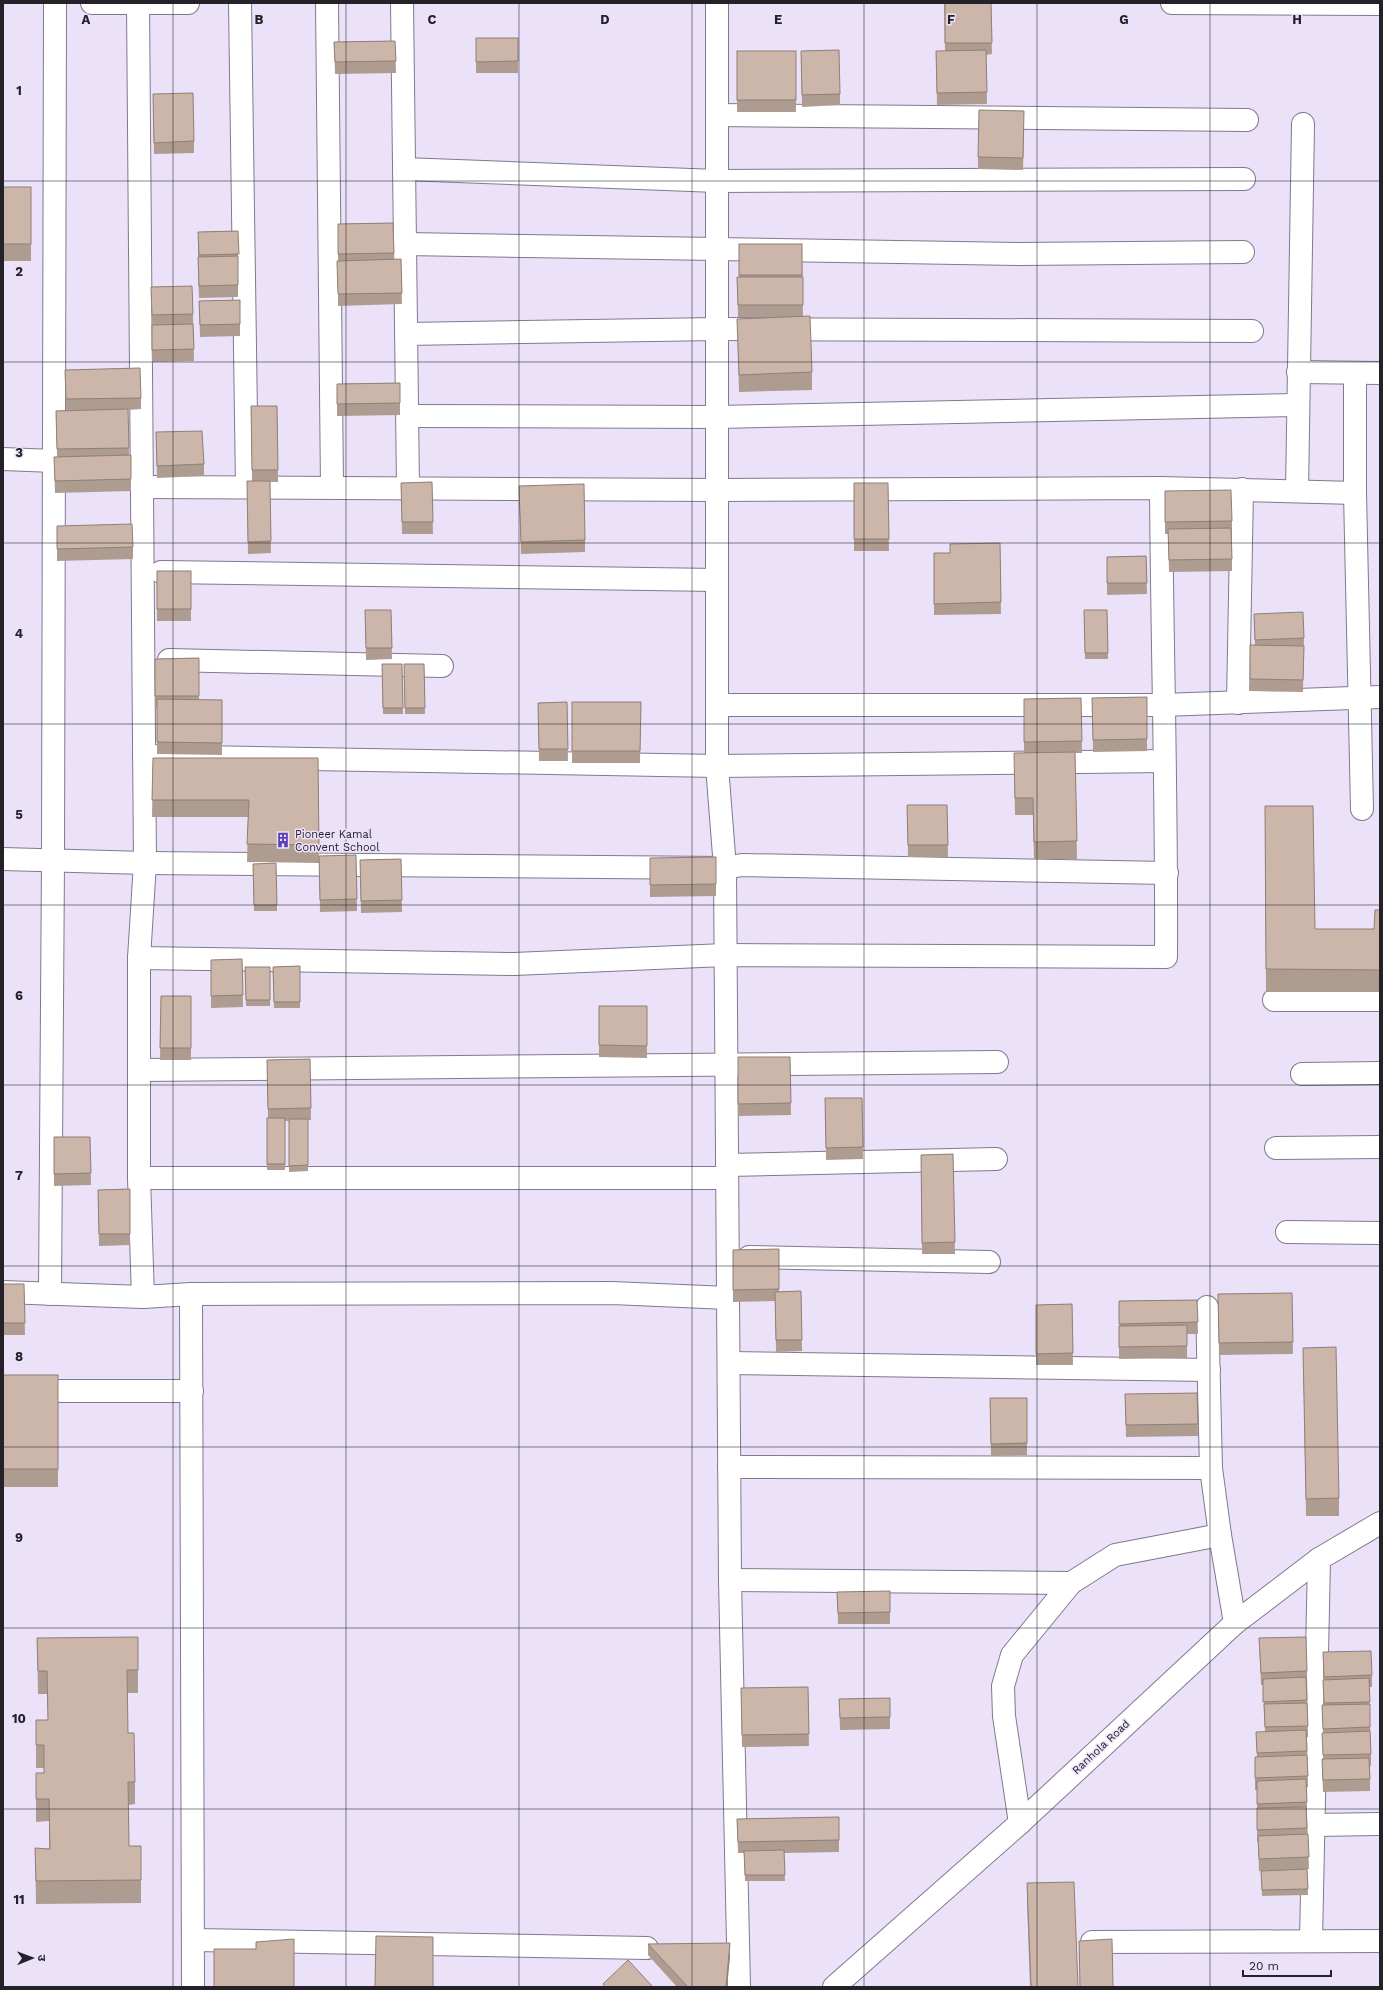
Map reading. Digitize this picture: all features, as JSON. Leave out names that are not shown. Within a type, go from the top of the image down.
[{"type":"street","points":[[50,1294],[53,861],[55,3]]},
{"type":"street","points":[[92,3],[188,3]]},
{"type":"street","points":[[138,3],[145,863],[139,958],[139,1178],[143,1297]]},
{"type":"street","points":[[240,3],[247,486]]},
{"type":"street","points":[[327,3],[332,487]]},
{"type":"street","points":[[402,3],[408,487]]},
{"type":"street","points":[[717,3],[717,766],[725,868],[730,1580],[739,1987]]},
{"type":"street","points":[[1172,3],[1380,4]]},
{"type":"street","points":[[717,115],[1247,120]]},
{"type":"street","points":[[1297,491],[1303,124]]},
{"type":"street","points":[[404,170],[717,181],[1244,179]]},
{"type":"street","points":[[405,244],[1019,254],[1243,252]]},
{"type":"street","points":[[406,334],[717,329],[1252,331]]},
{"type":"street","points":[[1298,372],[1355,374],[1380,373]]},
{"type":"street","points":[[1355,374],[1356,493],[1370,698],[1362,809]]},
{"type":"street","points":[[408,416],[718,418],[1298,405]]},
{"type":"street","points":[[3,459],[54,460]]},
{"type":"street","points":[[142,487],[247,486],[717,490],[1242,488],[1356,493]]},
{"type":"street","points":[[139,958],[514,964],[725,955],[1166,957],[1167,873],[1163,705],[1161,488]]},
{"type":"street","points":[[1238,703],[1242,488]]},
{"type":"street","points":[[143,572],[717,580]]},
{"type":"street","points":[[144,659],[442,666]]},
{"type":"street","points":[[718,705],[1163,705],[1370,698]]},
{"type":"street","points":[[144,756],[717,766],[1164,761]]},
{"type":"street","points":[[3,859],[145,863],[725,868],[742,865],[1167,873]]},
{"type":"street","points":[[1274,1000],[1380,1000]]},
{"type":"street","points":[[140,1070],[997,1062]]},
{"type":"street","points":[[1302,1074],[1380,1073]]},
{"type":"street","points":[[1276,1148],[1380,1147]]},
{"type":"street","points":[[139,1178],[727,1171],[996,1159]]},
{"type":"street","points":[[1287,1232],[1380,1233]]},
{"type":"street","points":[[728,1256],[989,1262]]},
{"type":"street","points":[[3,1292],[143,1297],[191,1294],[612,1294],[728,1298]]},
{"type":"street","points":[[191,1294],[193,1987]]},
{"type":"street","points":[[1208,1307],[1211,1468],[1220,1535],[1236,1623]]},
{"type":"street","points":[[729,1363],[1209,1370]]},
{"type":"street","points":[[3,1391],[192,1391]]},
{"type":"street","points":[[730,1467],[1211,1468]]},
{"type":"street","name":"Ranhola Road","points":[[834,1987],[1020,1824],[1236,1623],[1319,1559],[1380,1523]]},
{"type":"street","points":[[1020,1824],[1004,1716],[1003,1686],[1012,1655],[1071,1583],[1115,1555],[1220,1535]]},
{"type":"street","points":[[1311,1941],[1319,1559]]},
{"type":"street","points":[[730,1580],[1071,1583]]},
{"type":"street","points":[[1313,1825],[1380,1824]]},
{"type":"street","points":[[193,1940],[670,1948]]},
{"type":"street","points":[[1092,1942],[1380,1941]]},
{"type":"street","points":[[715,1947],[737,1946]]},
{"type":"street","points":[[625,1968],[648,1948]]},
{"type":"building","points":[[945,3],[991,3],[992,43],[945,43]]},
{"type":"building","points":[[476,38],[518,38],[518,61],[476,62]]},
{"type":"building","points":[[395,41],[396,61],[335,62],[334,42]]},
{"type":"building","points":[[839,50],[840,94],[802,95],[801,51]]},
{"type":"building","points":[[986,50],[987,92],[937,93],[936,51]]},
{"type":"building","points":[[737,51],[796,51],[796,100],[737,100]]},
{"type":"building","points":[[193,93],[194,141],[154,143],[153,94]]},
{"type":"building","points":[[979,110],[1024,111],[1023,158],[978,157]]},
{"type":"building","points":[[3,187],[31,187],[31,244],[3,244]]},
{"type":"building","points":[[393,223],[394,253],[338,254],[338,224]]},
{"type":"building","points":[[238,231],[239,254],[199,255],[198,232]]},
{"type":"building","points":[[739,244],[802,244],[802,275],[739,275]]},
{"type":"building","points":[[238,256],[238,285],[199,286],[198,257]]},
{"type":"building","points":[[401,259],[402,293],[338,294],[337,261]]},
{"type":"building","points":[[737,277],[803,277],[803,305],[738,305]]},
{"type":"building","points":[[192,286],[193,314],[152,315],[151,287]]},
{"type":"building","points":[[240,300],[240,324],[200,325],[199,301]]},
{"type":"building","points":[[810,316],[812,372],[739,375],[737,319]]},
{"type":"building","points":[[193,324],[194,349],[152,350],[152,325]]},
{"type":"building","points":[[140,368],[141,398],[66,399],[65,370]]},
{"type":"building","points":[[400,383],[400,403],[337,404],[337,384]]},
{"type":"building","points":[[251,406],[277,406],[278,470],[252,470]]},
{"type":"building","points":[[128,409],[129,448],[57,449],[56,411]]},
{"type":"building","points":[[202,431],[204,464],[157,466],[156,432]]},
{"type":"building","points":[[131,455],[131,479],[55,481],[54,457]]},
{"type":"building","points":[[247,481],[270,481],[271,541],[248,542]]},
{"type":"building","points":[[432,482],[433,522],[402,522],[401,483]]},
{"type":"building","points":[[854,483],[888,483],[889,539],[854,539]]},
{"type":"building","points":[[584,484],[585,540],[521,542],[519,486]]},
{"type":"building","points":[[1231,490],[1232,521],[1165,522],[1165,491]]},
{"type":"building","points":[[132,524],[133,547],[57,549],[57,526]]},
{"type":"building","points":[[1231,528],[1232,559],[1169,560],[1168,529]]},
{"type":"building","points":[[1000,543],[1001,602],[934,604],[934,553],[950,553],[950,544]]},
{"type":"building","points":[[1146,556],[1147,583],[1107,583],[1107,557]]},
{"type":"building","points":[[157,571],[191,571],[191,609],[157,609]]},
{"type":"building","points":[[365,610],[391,610],[392,648],[366,648]]},
{"type":"building","points":[[1084,610],[1107,610],[1108,653],[1085,653]]},
{"type":"building","points":[[1303,612],[1304,638],[1255,640],[1254,614]]},
{"type":"building","points":[[1250,645],[1304,646],[1303,680],[1250,679]]},
{"type":"building","points":[[199,658],[199,696],[155,696],[155,659]]},
{"type":"building","points":[[382,664],[402,664],[403,708],[383,708]]},
{"type":"building","points":[[404,664],[424,664],[425,708],[405,708]]},
{"type":"building","points":[[1147,697],[1147,739],[1093,740],[1092,698]]},
{"type":"building","points":[[1081,698],[1082,741],[1024,742],[1024,699]]},
{"type":"building","points":[[157,699],[222,700],[222,743],[157,742]]},
{"type":"building","points":[[567,702],[568,749],[539,749],[538,703]]},
{"type":"building","points":[[572,702],[641,702],[640,751],[572,751]]},
{"type":"building","points":[[1075,752],[1077,841],[1034,842],[1033,798],[1015,798],[1014,753]]},
{"type":"building","name":"Pioneer Kamal Convent School","points":[[153,758],[318,758],[319,845],[247,844],[249,800],[152,800]]},
{"type":"building","points":[[907,805],[947,805],[948,845],[908,845]]},
{"type":"building","points":[[1265,806],[1313,806],[1315,929],[1374,929],[1375,910],[1380,910],[1380,970],[1266,969]]},
{"type":"building","points":[[356,855],[357,899],[320,900],[319,856]]},
{"type":"building","points":[[716,857],[716,884],[650,885],[650,858]]},
{"type":"building","points":[[401,859],[402,900],[361,901],[360,860]]},
{"type":"building","points":[[276,863],[277,905],[254,905],[253,864]]},
{"type":"building","points":[[242,959],[243,995],[211,996],[211,960]]},
{"type":"building","points":[[300,966],[300,1002],[274,1002],[273,967]]},
{"type":"building","points":[[245,967],[270,967],[270,1000],[246,1000]]},
{"type":"building","points":[[161,996],[191,996],[191,1048],[160,1048]]},
{"type":"building","points":[[599,1006],[647,1006],[647,1046],[599,1045]]},
{"type":"building","points":[[738,1057],[790,1057],[791,1103],[738,1104]]},
{"type":"building","points":[[310,1059],[311,1108],[268,1109],[267,1060]]},
{"type":"building","points":[[825,1098],[862,1098],[863,1147],[826,1148]]},
{"type":"building","points":[[267,1118],[285,1118],[285,1164],[267,1164]]},
{"type":"building","points":[[289,1119],[308,1119],[308,1165],[289,1166]]},
{"type":"building","points":[[54,1137],[90,1137],[91,1173],[54,1174]]},
{"type":"building","points":[[953,1154],[955,1242],[922,1243],[921,1155]]},
{"type":"building","points":[[130,1189],[130,1234],[99,1234],[98,1190]]},
{"type":"building","points":[[779,1249],[779,1289],[733,1290],[733,1250]]},
{"type":"building","points":[[3,1284],[24,1284],[25,1323],[3,1323]]},
{"type":"building","points":[[801,1291],[802,1340],[776,1340],[775,1292]]},
{"type":"building","points":[[1292,1293],[1293,1342],[1219,1343],[1218,1294]]},
{"type":"building","points":[[1197,1300],[1198,1322],[1119,1324],[1119,1301]]},
{"type":"building","points":[[1072,1304],[1073,1353],[1036,1354],[1036,1305]]},
{"type":"building","points":[[1187,1325],[1187,1346],[1119,1347],[1119,1326]]},
{"type":"building","points":[[1336,1347],[1339,1498],[1306,1499],[1303,1348]]},
{"type":"building","points":[[3,1375],[58,1375],[58,1469],[3,1469]]},
{"type":"building","points":[[1197,1393],[1198,1424],[1126,1425],[1125,1394]]},
{"type":"building","points":[[990,1398],[1027,1398],[1027,1443],[991,1444]]},
{"type":"building","points":[[890,1591],[890,1612],[838,1613],[837,1592]]},
{"type":"building","points":[[138,1637],[138,1670],[127,1670],[128,1733],[134,1733],[135,1782],[128,1782],[129,1846],[141,1846],[141,1880],[36,1881],[35,1848],[50,1849],[49,1799],[36,1799],[36,1773],[44,1773],[44,1745],[36,1745],[36,1720],[48,1720],[47,1671],[38,1671],[37,1638]]},
{"type":"building","points":[[1306,1637],[1307,1671],[1261,1673],[1259,1638]]},
{"type":"building","points":[[1371,1651],[1372,1675],[1324,1677],[1323,1652]]},
{"type":"building","points":[[1306,1677],[1307,1700],[1263,1702],[1263,1679]]},
{"type":"building","points":[[1369,1678],[1370,1702],[1324,1703],[1323,1680]]},
{"type":"building","points":[[808,1687],[809,1734],[742,1735],[741,1688]]},
{"type":"building","points":[[890,1698],[890,1717],[840,1718],[839,1699]]},
{"type":"building","points":[[1307,1703],[1308,1726],[1265,1727],[1264,1704]]},
{"type":"building","points":[[1370,1704],[1370,1727],[1323,1729],[1322,1705]]},
{"type":"building","points":[[1306,1730],[1307,1751],[1257,1753],[1256,1732]]},
{"type":"building","points":[[1370,1731],[1371,1754],[1323,1755],[1322,1733]]},
{"type":"building","points":[[1307,1755],[1308,1776],[1255,1778],[1255,1757]]},
{"type":"building","points":[[1369,1758],[1370,1779],[1323,1780],[1322,1759]]},
{"type":"building","points":[[1306,1779],[1307,1802],[1257,1804],[1257,1781]]},
{"type":"building","points":[[1306,1807],[1307,1828],[1257,1830],[1257,1808]]},
{"type":"building","points":[[839,1817],[839,1840],[738,1842],[737,1819]]},
{"type":"building","points":[[1308,1834],[1309,1857],[1259,1859],[1258,1836]]},
{"type":"building","points":[[784,1850],[785,1875],[745,1875],[744,1851]]},
{"type":"building","points":[[1307,1869],[1308,1889],[1262,1890],[1261,1871]]},
{"type":"building","points":[[1074,1882],[1078,1987],[1031,1987],[1027,1883]]},
{"type":"building","points":[[376,1936],[433,1937],[433,1987],[375,1987]]},
{"type":"building","points":[[294,1939],[294,1987],[214,1987],[214,1949],[256,1949],[256,1942]]},
{"type":"building","points":[[1112,1939],[1113,1987],[1080,1987],[1079,1941]]},
{"type":"building","points":[[730,1943],[726,1987],[688,1987],[648,1944]]},
{"type":"building","points":[[628,1960],[653,1987],[605,1987],[603,1984]]},
{"type":"place","name":"Pioneer Kamal Convent School","points":[[283,840]]}]
